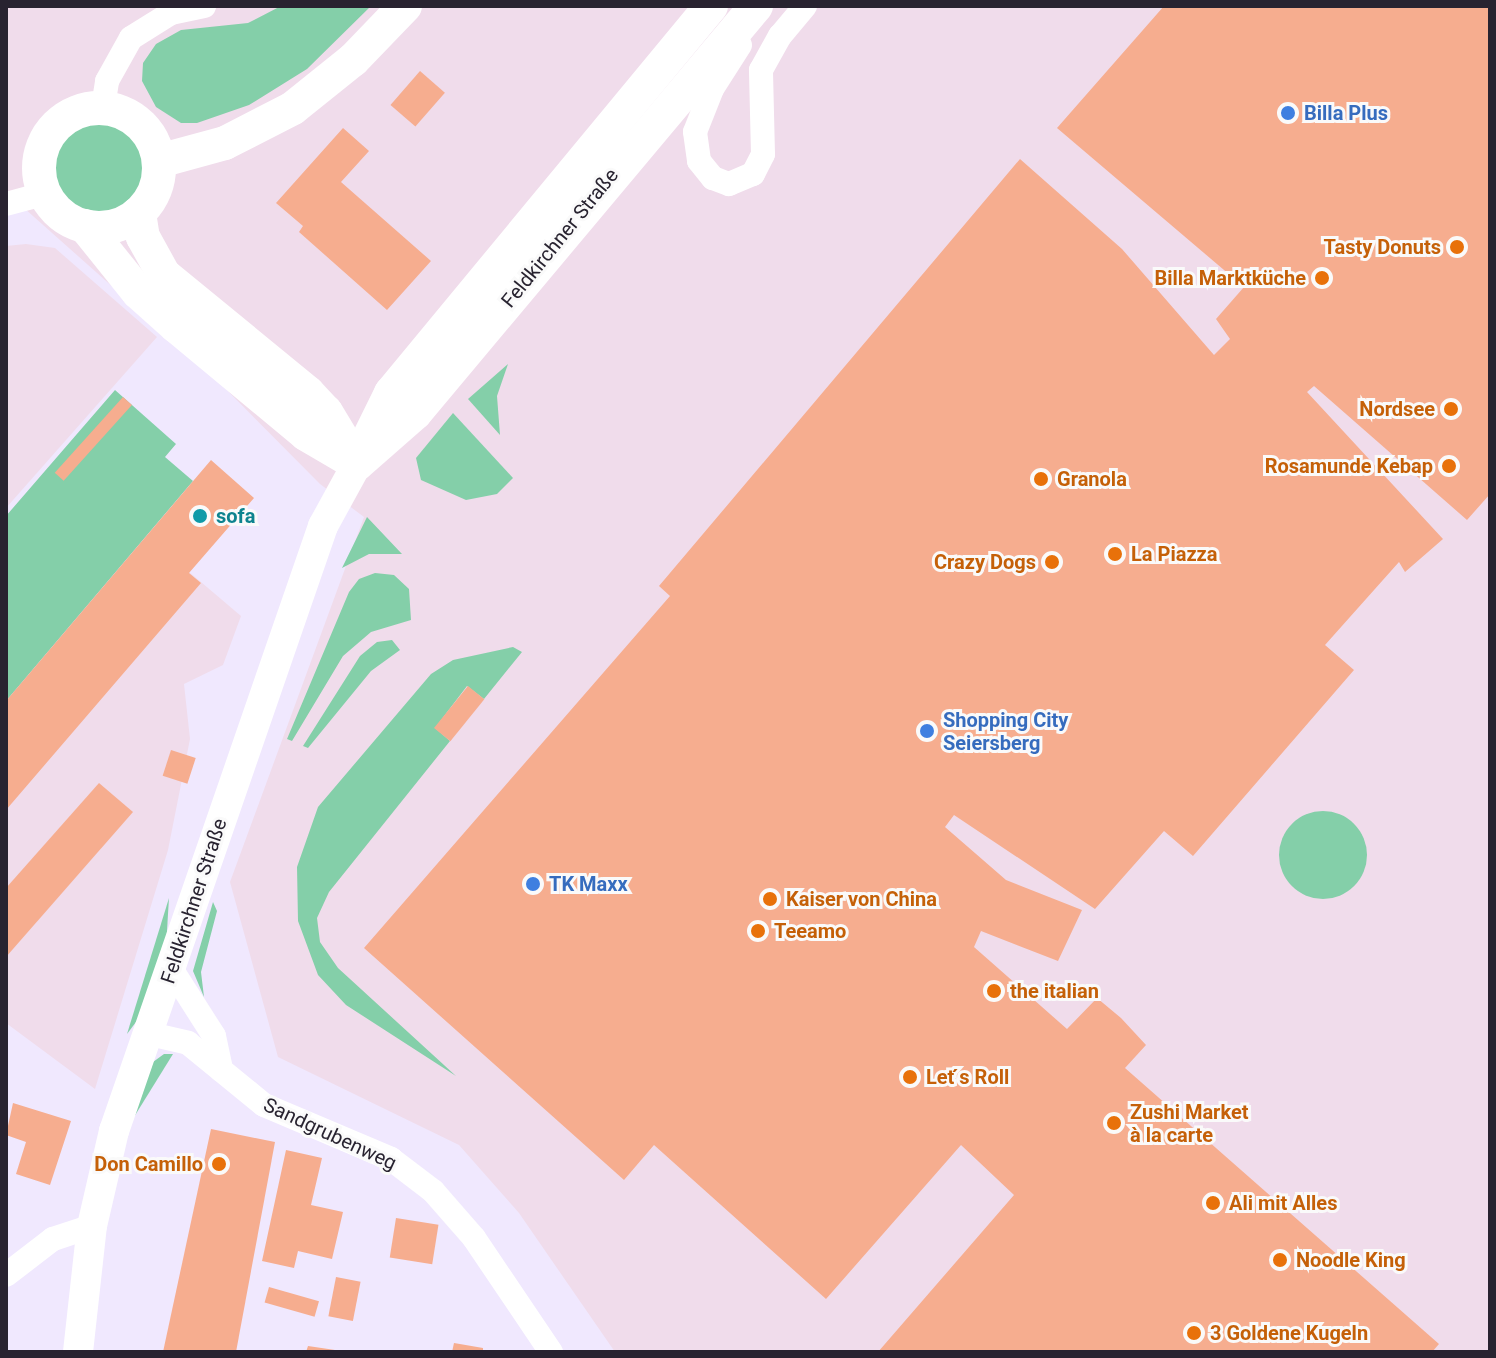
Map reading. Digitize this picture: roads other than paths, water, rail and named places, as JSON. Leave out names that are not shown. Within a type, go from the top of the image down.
[{"type":"main road","points":[[159,161],[225,143],[293,108],[343,70],[405,6]]},
{"type":"main road","name":"Feldkirchner Straße","points":[[357,464],[391,393],[711,6]]},
{"type":"main road","name":"Feldkirchner Straße","points":[[357,464],[415,413],[756,6]]},
{"type":"main road","points":[[85,226],[118,225],[139,213],[157,185],[159,161],[142,125],[103,107],[75,112],[47,137],[39,169],[44,194],[56,211],[85,226],[138,292],[176,326],[306,434],[357,464]]},
{"type":"main road","points":[[139,213],[143,237],[164,275],[308,393],[326,412],[357,464]]},
{"type":"street","points":[[103,107],[107,81],[131,38],[171,13],[204,6]]},
{"type":"street","points":[[764,6],[712,89],[695,132],[699,161],[713,178],[729,184],[753,174],[763,154],[761,70],[780,36],[805,6]]},
{"type":"street","points":[[6,204],[44,194]]},
{"type":"street","name":"Feldkirchner Straße","points":[[78,1352],[92,1226],[114,1131],[172,970],[209,845],[323,526],[357,464]]},
{"type":"street","points":[[172,970],[214,1036],[221,1070]]},
{"type":"street","name":"Sandgrubenweg","points":[[150,1034],[188,1043],[264,1105],[391,1159],[433,1191],[474,1238],[551,1352]]},
{"type":"street","points":[[6,1275],[53,1239],[92,1226]]},
{"type":"place","name":"Billa Plus","points":[[1288,113]]},
{"type":"place","name":"Tasty Donuts","points":[[1457,247]]},
{"type":"place","name":"Billa Marktküche","points":[[1322,278]]},
{"type":"place","name":"Nordsee","points":[[1451,409]]},
{"type":"place","name":"Rosamunde Kebap","points":[[1449,466]]},
{"type":"place","name":"Granola","points":[[1041,479]]},
{"type":"place","name":"sofa","points":[[200,516]]},
{"type":"place","name":"La Piazza","points":[[1115,554]]},
{"type":"place","name":"Crazy Dogs","points":[[1052,562]]},
{"type":"place","name":"Shopping City Seiersberg","points":[[927,731]]},
{"type":"place","name":"TK Maxx","points":[[533,884]]},
{"type":"place","name":"Kaiser von China","points":[[770,899]]},
{"type":"place","name":"Teeamo","points":[[758,931]]},
{"type":"place","name":"the italian","points":[[994,991]]},
{"type":"place","name":"Let ́s Roll","points":[[910,1077]]},
{"type":"place","name":"Zushi Market à la carte","points":[[1114,1123]]},
{"type":"place","name":"Don Camillo","points":[[219,1164]]},
{"type":"place","name":"Ali mit Alles","points":[[1213,1203]]},
{"type":"place","name":"Noodle King","points":[[1280,1260]]},
{"type":"place","name":"3 Goldene Kugeln","points":[[1194,1333]]}]
